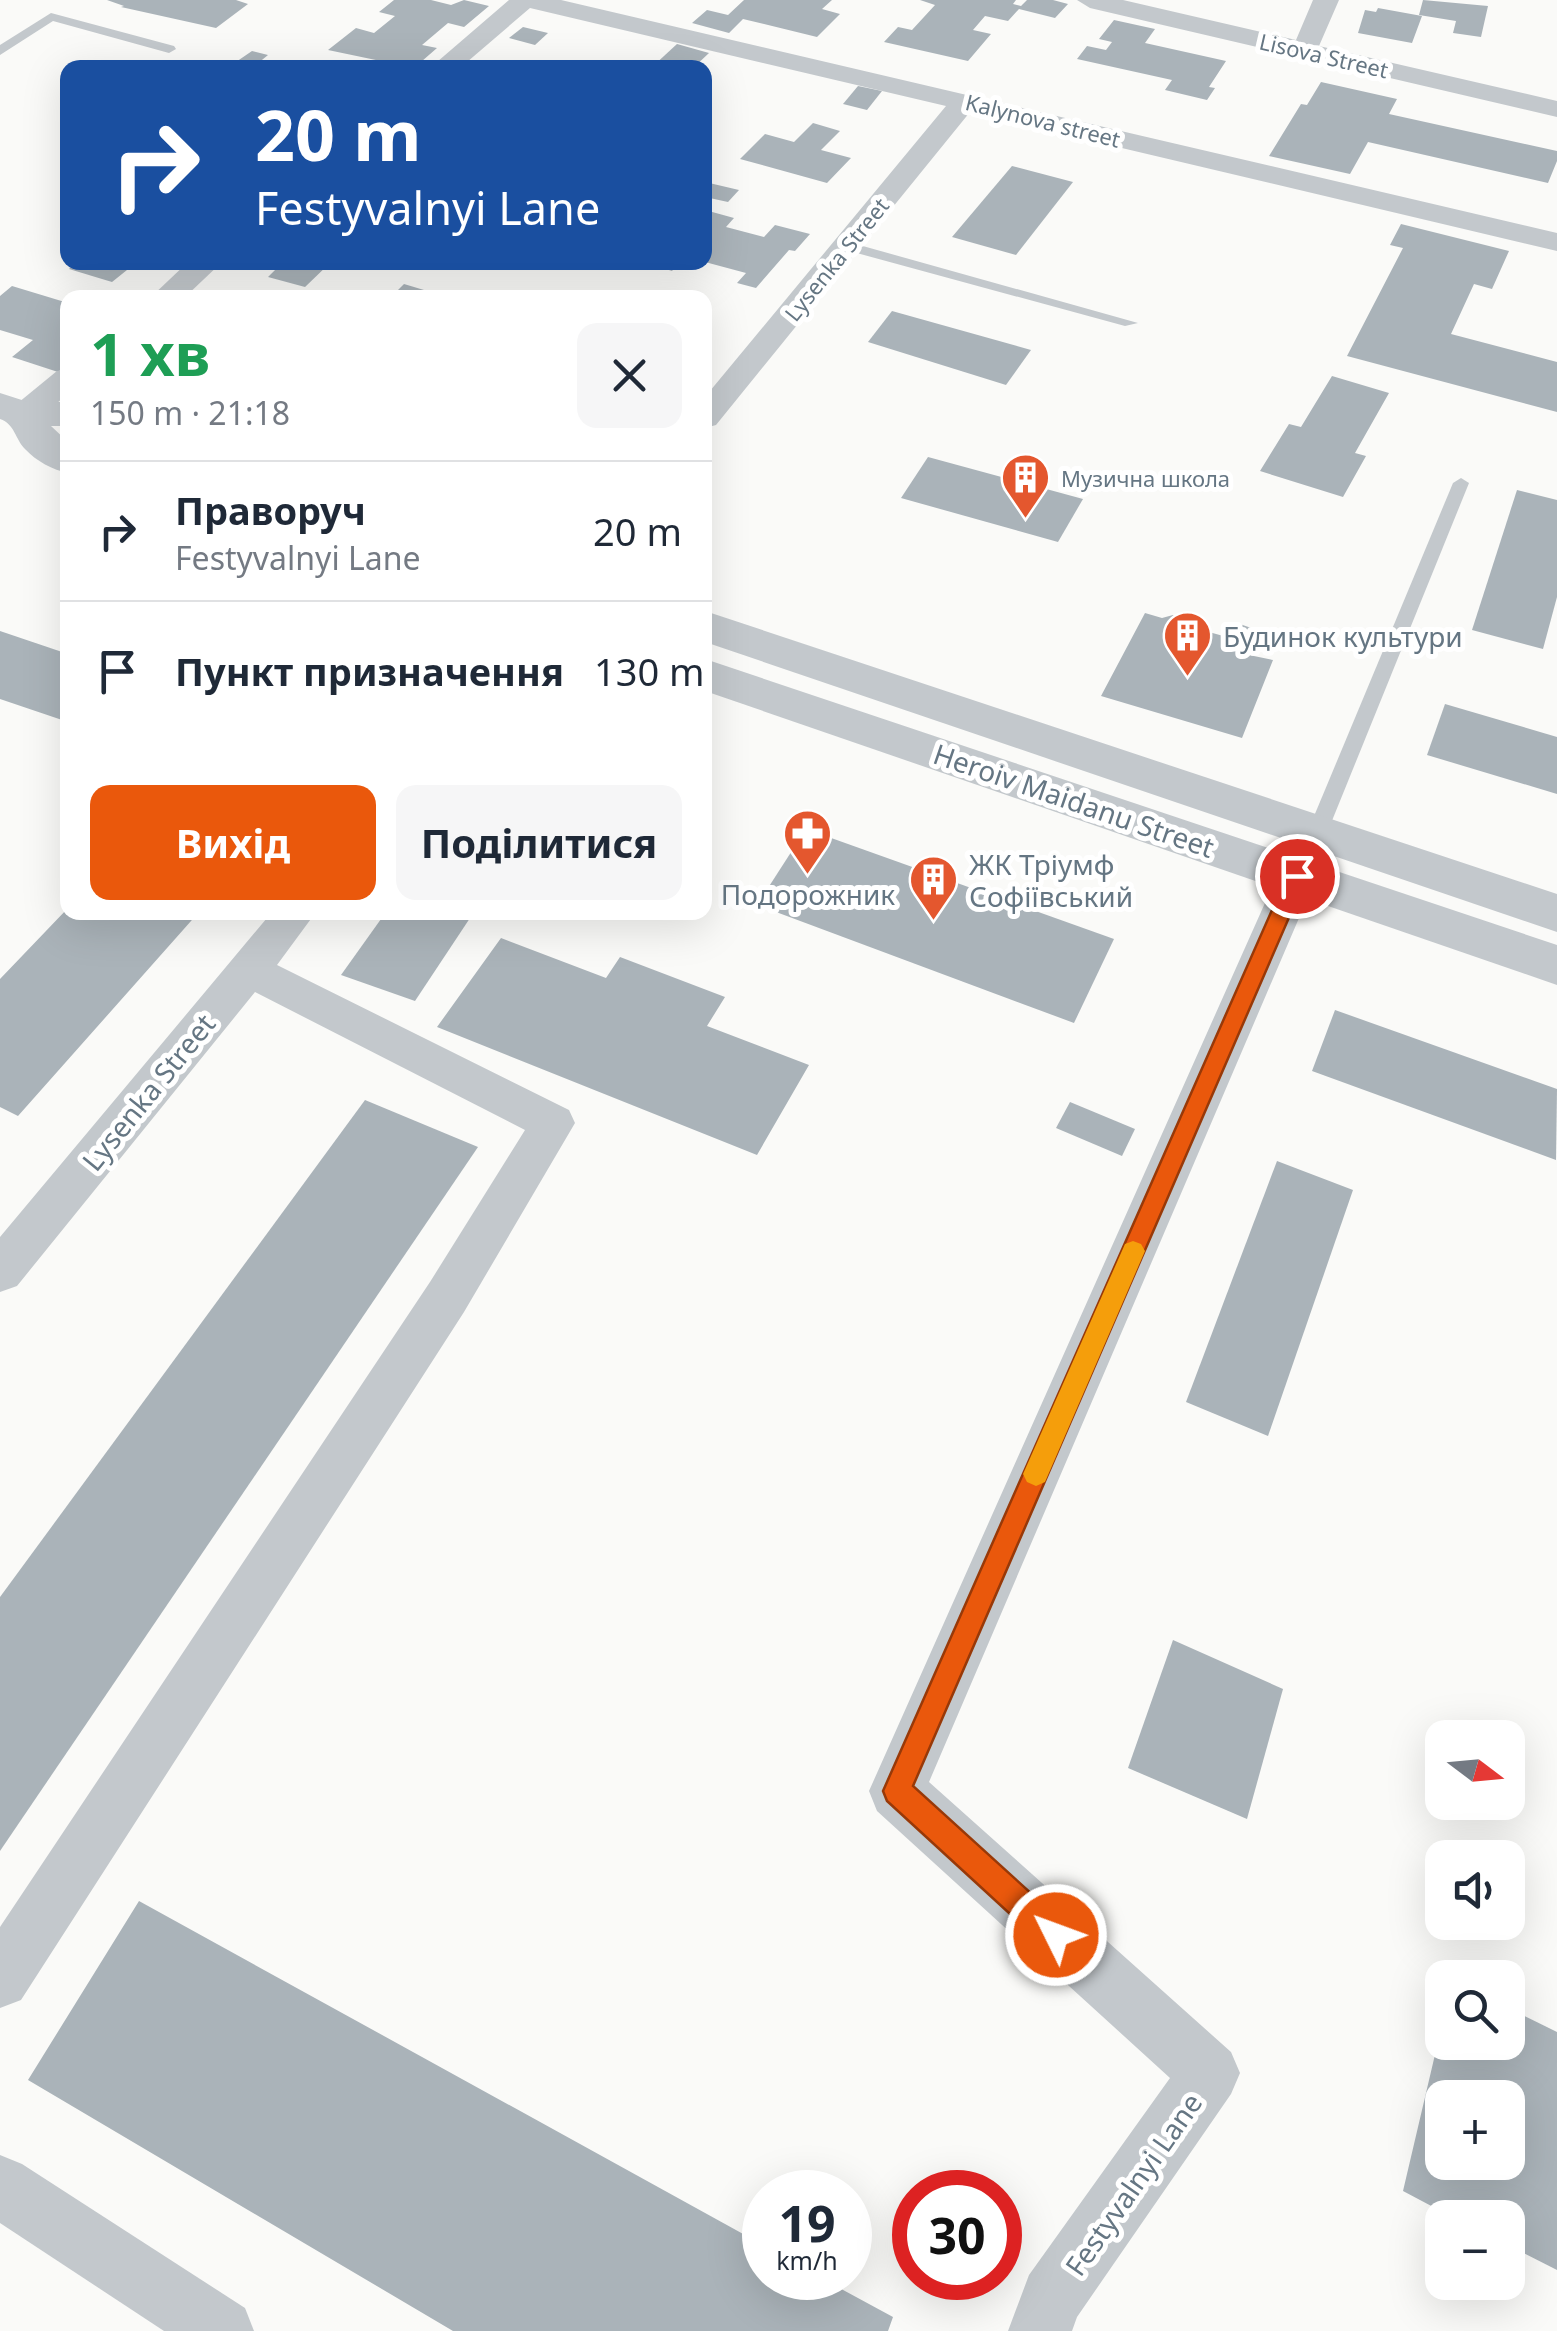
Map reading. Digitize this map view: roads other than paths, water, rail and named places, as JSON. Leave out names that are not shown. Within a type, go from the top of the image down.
[{"type":"street","points":[[453,60],[527,0]]},
{"type":"street","name":"Kalynova street","points":[[527,0],[966,100],[1557,242]]},
{"type":"street","name":"Lisova Street","points":[[1090,0],[1304,51],[1436,72],[1557,109]]},
{"type":"street","points":[[1304,51],[1326,0]]},
{"type":"street","name":"Lysenka Street","points":[[712,409],[966,100]]},
{"type":"street","points":[[175,290],[198,270]]},
{"type":"street","points":[[8,418],[60,383]]},
{"type":"street","points":[[8,418],[60,415]]},
{"type":"street","points":[[8,418],[60,456]]},
{"type":"street","name":"Heroiv Maidanu Street","points":[[712,629],[1307,854],[1557,965]]},
{"type":"street","name":"Heroiv Maidanu Street","points":[[712,676],[1307,854],[1557,913]]},
{"type":"street","name":"Festyvalnyi Lane","points":[[1040,2331],[1052,2298],[1210,2073],[897,1791],[1307,854]]},
{"type":"street","name":"Lysenka Street","points":[[0,1271],[290,920]]},
{"type":"street","points":[[0,1979],[437,1314],[554,1124],[249,970]]},
{"type":"street","points":[[0,2186],[222,2331]]},
{"type":"lane","points":[[0,51],[51,17],[169,49]]},
{"type":"lane","points":[[846,246],[1130,323]]},
{"type":"lane","points":[[1307,854],[1462,483]]},
{"type":"place","name":"Музична школа","points":[[1026,520]]},
{"type":"place","name":"Будинок культури","points":[[1188,678]]},
{"type":"place","name":"Подорожник","points":[[808,876]]},
{"type":"place","name":"ЖК Тріумф Софіївський","points":[[934,922]]}]
